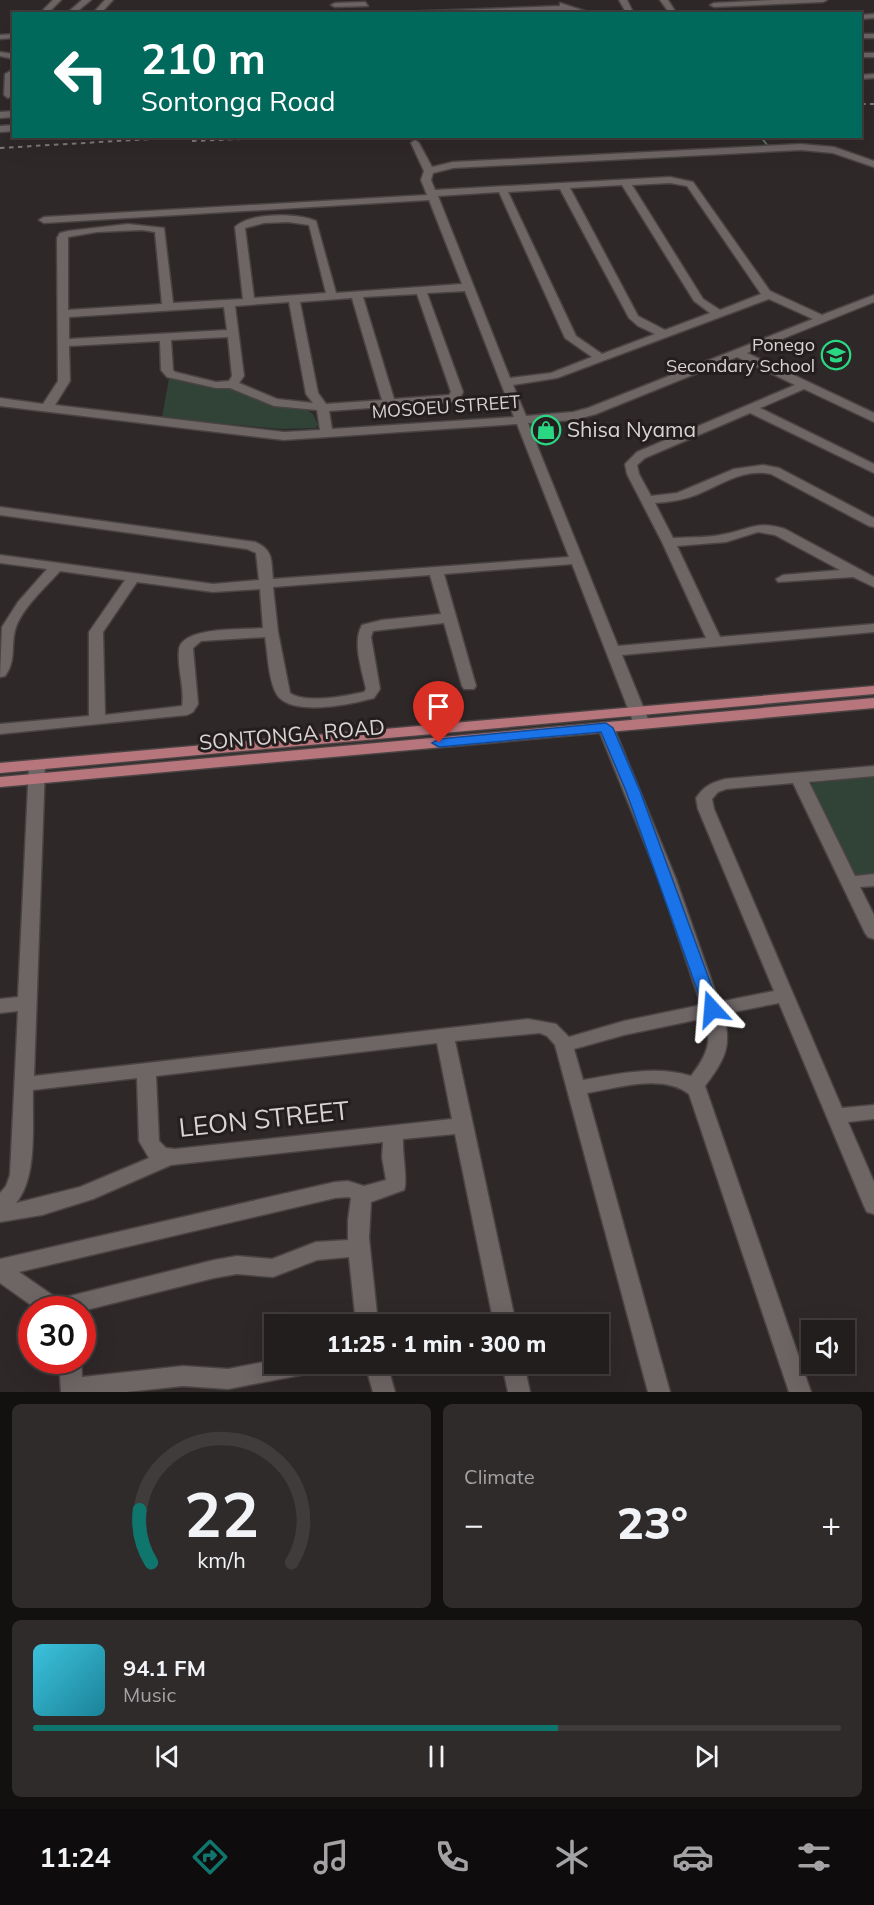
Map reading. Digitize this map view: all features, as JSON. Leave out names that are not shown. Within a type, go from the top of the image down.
[{"type":"main road","name":"SONTONGA ROAD","points":[[0,782],[36,772],[639,718],[874,690]]},
{"type":"main road","name":"SONTONGA ROAD","points":[[0,768],[36,772],[606,728],[639,718],[874,704]]},
{"type":"street","points":[[43,12],[57,0]]},
{"type":"street","points":[[72,12],[87,0]]},
{"type":"street","points":[[97,12],[109,0]]},
{"type":"street","points":[[549,0],[585,12]]},
{"type":"street","points":[[712,2],[823,0]]},
{"type":"street","points":[[335,6],[369,4]]},
{"type":"street","points":[[424,12],[571,8]]},
{"type":"street","points":[[8,95],[9,74],[12,72]]},
{"type":"street","points":[[415,143],[429,171]]},
{"type":"street","points":[[639,718],[426,177],[429,171],[453,165],[801,147],[834,150],[874,164]]},
{"type":"street","points":[[44,220],[676,179],[688,182],[769,295],[822,319]]},
{"type":"street","points":[[625,182],[699,301],[719,314]]},
{"type":"street","points":[[563,185],[634,318],[664,334]]},
{"type":"street","points":[[501,189],[571,338],[600,358]]},
{"type":"street","points":[[249,303],[240,227],[245,223],[255,221],[304,219],[313,223],[332,297]]},
{"type":"street","points":[[46,408],[63,385],[62,238],[67,233],[145,227],[160,230],[168,307]]},
{"type":"street","points":[[63,314],[470,287]]},
{"type":"street","points":[[165,337],[167,370],[171,375],[216,385],[232,384],[274,402],[335,408],[447,399],[457,394],[421,291]]},
{"type":"street","points":[[506,382],[548,377],[769,295]]},
{"type":"street","points":[[357,296],[389,403]]},
{"type":"street","name":"MOSOEU STREET","points":[[0,402],[277,436],[521,420],[585,413],[874,298]]},
{"type":"street","points":[[294,300],[312,394],[321,406],[327,434]]},
{"type":"street","points":[[229,304],[238,375],[232,384]]},
{"type":"street","points":[[64,343],[231,333]]},
{"type":"street","points":[[738,353],[874,418]]},
{"type":"street","points":[[716,642],[669,542],[631,470],[631,464],[636,458],[804,385]]},
{"type":"street","points":[[752,409],[874,469]]},
{"type":"street","points":[[648,500],[682,496],[745,470],[764,468],[775,471],[874,523]]},
{"type":"street","points":[[0,511],[254,546],[262,551],[271,632],[283,693],[290,700],[307,702],[366,697],[373,692],[364,637],[370,626],[449,618]]},
{"type":"street","points":[[669,542],[723,538],[752,528],[767,528],[780,532],[874,583]]},
{"type":"street","points":[[0,559],[204,588],[577,560]]},
{"type":"street","points":[[0,673],[6,661],[10,625],[56,567]]},
{"type":"street","points":[[436,571],[469,686]]},
{"type":"street","points":[[783,579],[855,573]]},
{"type":"street","points":[[97,720],[96,632],[133,578]]},
{"type":"street","points":[[612,651],[874,628]]},
{"type":"street","points":[[0,729],[170,714],[185,710],[190,704],[186,648],[190,641],[198,638],[271,632]]},
{"type":"street","points":[[606,728],[633,791],[719,1033],[719,1045],[712,1063],[694,1086]]},
{"type":"street","points":[[874,771],[717,786],[707,791],[704,798],[706,809],[874,1206]]},
{"type":"street","points":[[0,1208],[15,1190],[20,1175],[36,772]]},
{"type":"street","points":[[799,778],[874,933]]},
{"type":"street","points":[[849,882],[874,880]]},
{"type":"street","points":[[564,1045],[624,1028],[784,995]]},
{"type":"street","points":[[0,1006],[27,1003]]},
{"type":"street","points":[[24,1084],[542,1026],[557,1032],[564,1045],[659,1392]]},
{"type":"street","points":[[445,1036],[503,1314]]},
{"type":"street","name":"LEON STREET","points":[[146,1070],[149,1141],[155,1152],[168,1157],[464,1125]]},
{"type":"street","points":[[576,1088],[666,1076],[679,1078],[694,1086],[701,1100],[800,1392]]},
{"type":"street","points":[[836,1116],[874,1112]]},
{"type":"street","points":[[0,1270],[334,1190],[348,1189],[365,1195],[392,1187],[397,1184],[392,1157],[394,1132]]},
{"type":"street","points":[[0,1214],[33,1209],[118,1181],[168,1157]]},
{"type":"street","points":[[365,1195],[359,1203],[359,1248],[366,1314]]},
{"type":"street","points":[[96,1299],[237,1265],[273,1268],[316,1251],[359,1248]]},
{"type":"street","points":[[0,1270],[37,1296]]},
{"type":"street","points":[[70,1374],[71,1390],[183,1376],[228,1379],[264,1372]]},
{"type":"street","points":[[379,1374],[384,1392]]},
{"type":"street","points":[[515,1374],[519,1392]]},
{"type":"green space","points":[[169,378],[214,388],[233,388],[270,404],[304,408],[313,414],[318,425],[316,428],[282,429],[162,418]]},
{"type":"green space","points":[[874,774],[874,876],[854,876],[809,788],[815,781]]},
{"type":"waterway","points":[[762,138],[768,146]]},
{"type":"railway","points":[[862,104],[874,104]]},
{"type":"railway","points":[[0,148],[168,138]]},
{"type":"railway","points":[[192,141],[266,138]]},
{"type":"place","name":"Ponego Secondary School","points":[[836,355]]},
{"type":"place","name":"Shisa Nyama","points":[[546,430]]},
{"type":"route","points":[[439,743],[606,728],[633,791],[681,918],[712,1009]]}]
